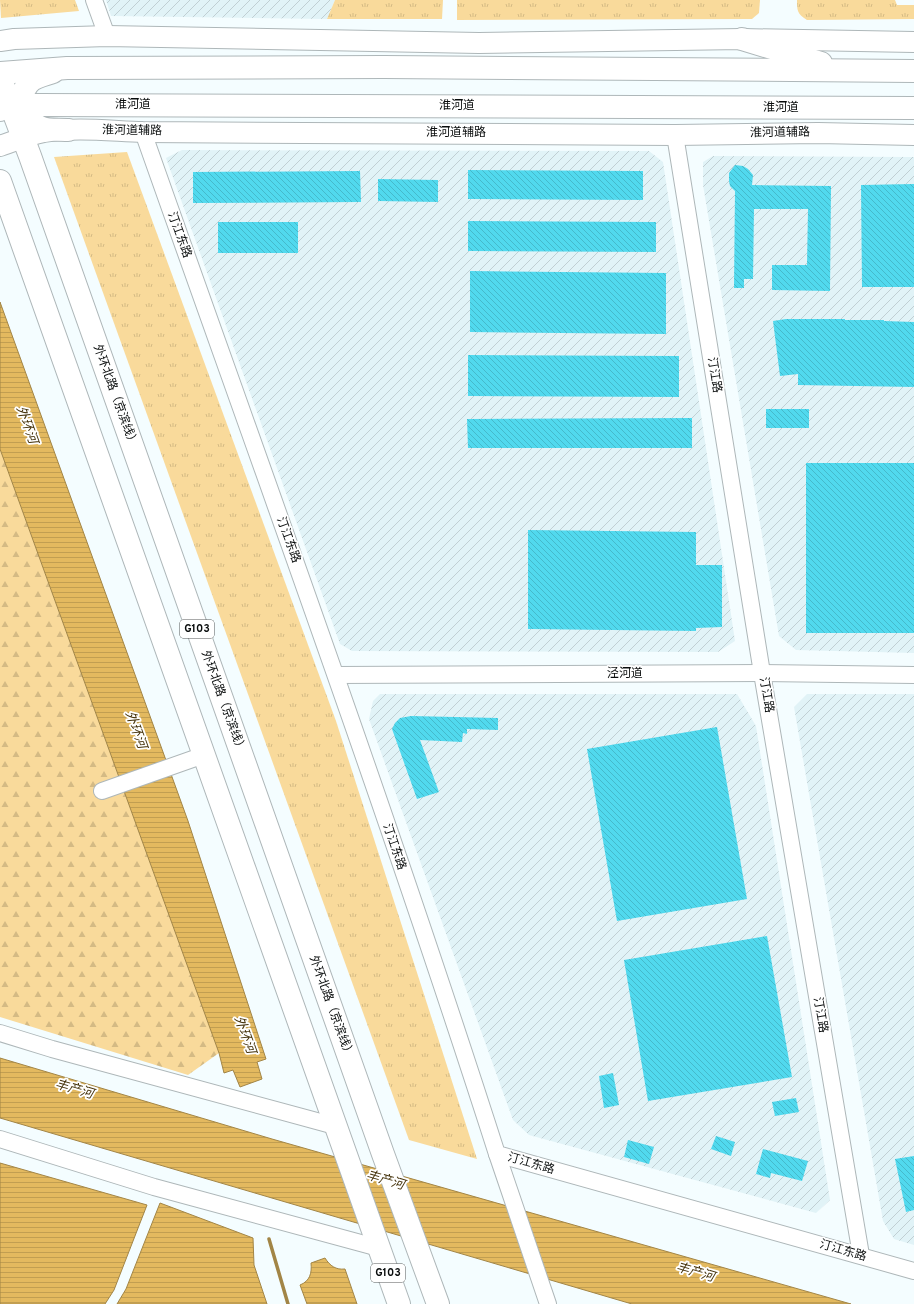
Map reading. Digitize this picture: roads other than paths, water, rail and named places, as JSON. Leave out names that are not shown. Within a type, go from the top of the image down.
[{"type":"highway","points":[[742,39],[839,70]]},
{"type":"highway","points":[[0,73],[68,68],[384,67],[914,71]]},
{"type":"highway","points":[[68,68],[46,74],[30,82],[11,107],[28,117],[40,127],[68,130]]},
{"type":"highway","name":"外环北路（京滨线）","points":[[0,77],[33,164],[383,1154],[438,1304]]},
{"type":"highway","name":"淮河道","points":[[11,107],[914,108]]},
{"type":"highway","points":[[844,108],[884,117],[914,121]]},
{"type":"highway","name":"G103","points":[[0,181],[399,1304]]},
{"type":"main road","points":[[0,41],[14,39],[107,36],[479,43],[742,39],[914,42]]},
{"type":"main road","points":[[384,67],[479,43]]},
{"type":"main road","name":"淮河道辅路","points":[[0,146],[42,133],[68,130],[143,132],[675,134],[818,133],[914,135]]},
{"type":"street","points":[[94,0],[107,36]]},
{"type":"street","name":"汀江东路","points":[[143,132],[336,675],[497,1154],[914,1271]]},
{"type":"street","name":"汀江路","points":[[675,134],[762,673],[861,1255]]},
{"type":"street","name":"泾河道","points":[[336,675],[762,673],[914,675]]},
{"type":"street","points":[[102,791],[204,755]]},
{"type":"street","points":[[0,1033],[59,1051],[335,1126]]},
{"type":"street","points":[[0,1139],[154,1187],[378,1245]]},
{"type":"street","points":[[497,1154],[548,1304]]},
{"type":"water","name":"外环河","points":[[0,302],[188,821],[266,1059],[257,1062],[262,1079],[240,1087],[233,1070],[224,1073],[219,1053],[0,449]]},
{"type":"water","name":"丰产河","points":[[0,1058],[272,1139],[851,1304],[632,1304],[0,1118]]},
{"type":"water","points":[[0,1163],[147,1205],[114,1290],[105,1304],[0,1304]]},
{"type":"water","points":[[160,1203],[253,1238],[254,1265],[267,1304],[117,1304],[126,1289]]},
{"type":"water","points":[[325,1258],[334,1267],[345,1269],[357,1304],[307,1304],[300,1285],[310,1276],[311,1263]]},
{"type":"waterway","points":[[269,1239],[288,1304]]}]
